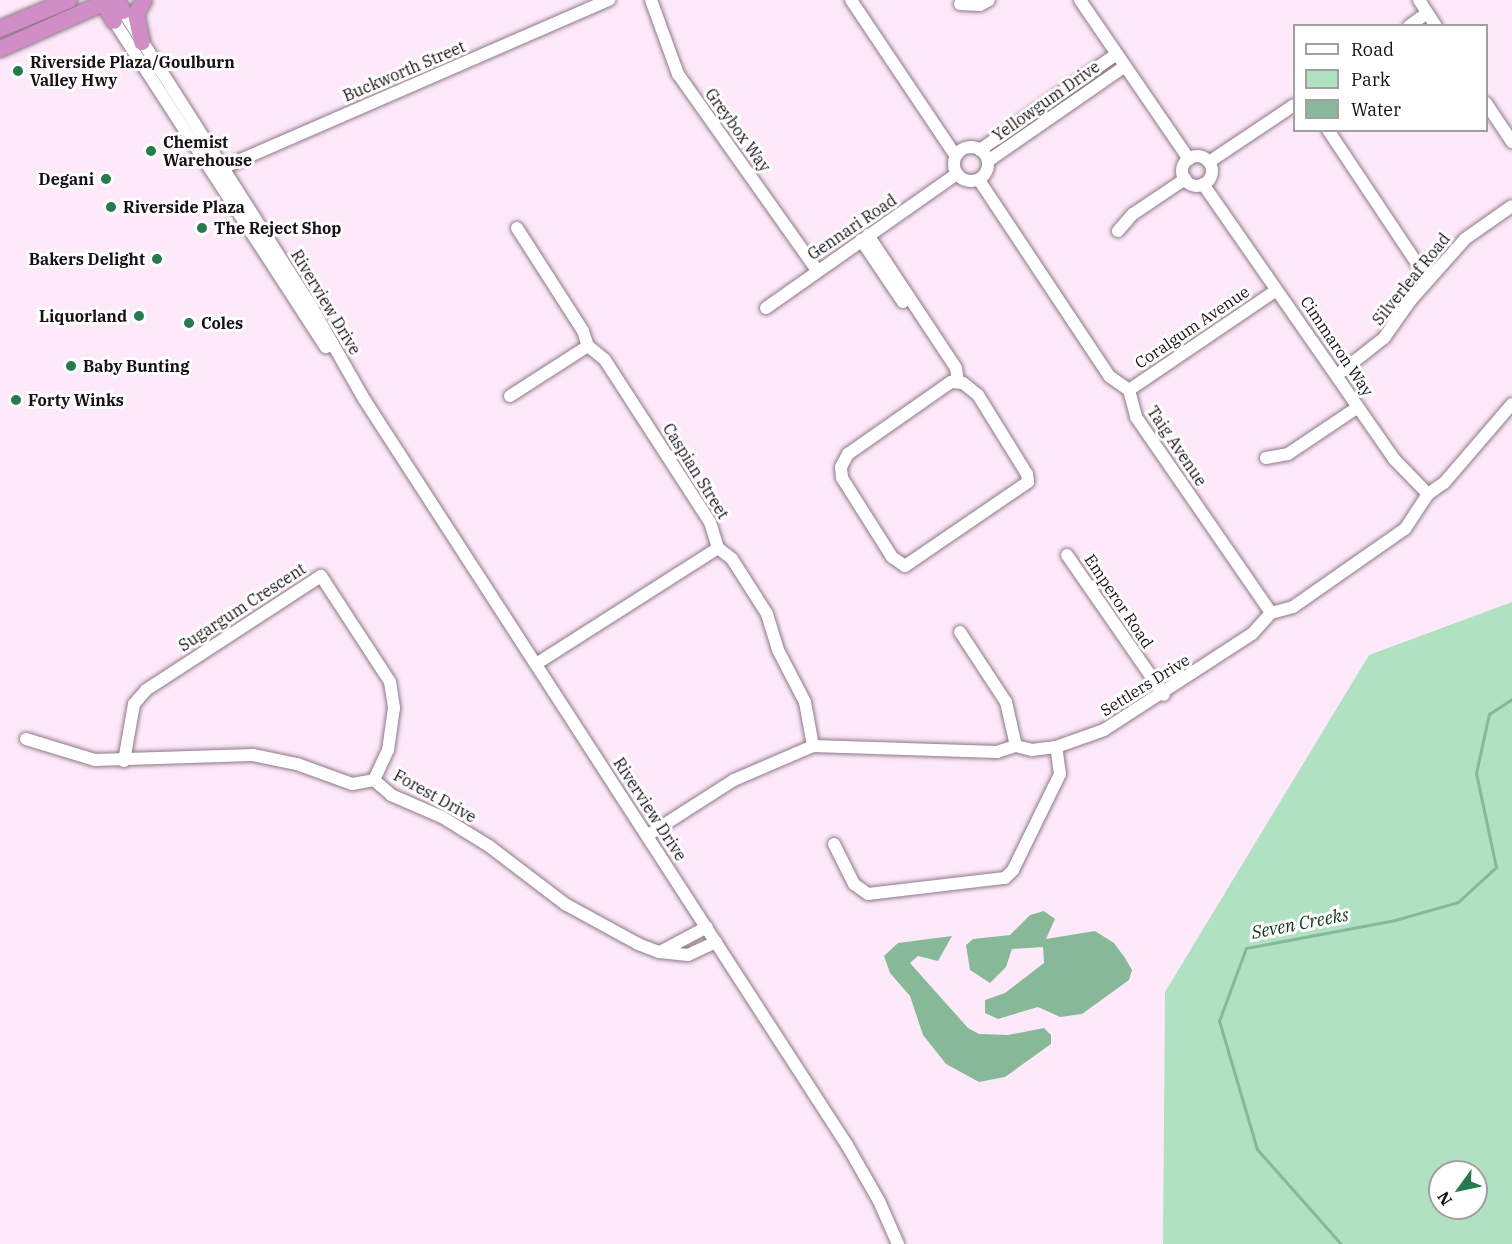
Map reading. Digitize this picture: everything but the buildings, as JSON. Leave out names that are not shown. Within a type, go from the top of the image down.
[{"type":"highway","points":[[0,22],[52,0]]},
{"type":"highway","points":[[0,29],[69,0]]},
{"type":"highway","points":[[141,42],[136,14],[144,0]]},
{"type":"highway","points":[[0,49],[111,6]]},
{"type":"street","name":"Buckworth Street","points":[[217,170],[609,0]]},
{"type":"street","name":"Greybox Way","points":[[651,0],[678,74],[817,270]]},
{"type":"street","points":[[851,0],[956,156],[957,174],[967,181],[979,180],[987,171],[988,161],[980,150],[966,148],[956,156]]},
{"type":"street","points":[[960,4],[980,5],[989,0]]},
{"type":"street","points":[[1080,0],[1115,55],[1189,159]]},
{"type":"street","points":[[1419,0],[1435,24]]},
{"type":"street","name":"Riverview Drive","points":[[111,6],[141,42],[301,312],[364,399],[865,1173],[898,1244]]},
{"type":"street","name":"Riverview Drive","points":[[111,6],[217,170]]},
{"type":"street","points":[[1412,24],[1427,13]]},
{"type":"street","name":"Yellowgum Drive","points":[[980,150],[1115,55]]},
{"type":"street","name":"Yellowgum Drive","points":[[988,161],[1124,67]]},
{"type":"street","points":[[1209,162],[1293,106]]},
{"type":"street","points":[[1488,106],[1512,142]]},
{"type":"street","points":[[1329,132],[1428,280]]},
{"type":"street","points":[[1202,157],[1209,162],[1211,174],[1203,184],[1195,185],[1185,179],[1183,168],[1189,159],[1202,157]]},
{"type":"street","name":"Gennari Road","points":[[766,308],[817,270],[957,174]]},
{"type":"street","points":[[1118,231],[1133,214],[1185,179]]},
{"type":"street","points":[[979,180],[1109,376],[1129,390]]},
{"type":"street","name":"Cimmaron Way","points":[[1203,184],[1268,275],[1274,292],[1292,308],[1394,459],[1428,494]]},
{"type":"street","name":"Silverleaf Road","points":[[1336,375],[1384,338],[1428,280],[1465,239],[1512,206]]},
{"type":"street","name":"Caspian Street","points":[[518,228],[583,331],[588,346],[605,360],[704,513],[714,530],[718,548],[732,559],[767,614],[778,650],[805,702],[813,746]]},
{"type":"street","points":[[864,238],[956,368],[954,382],[848,454],[841,467],[842,478],[892,557],[905,566],[912,564],[1028,482],[1027,474],[978,395],[954,382]]},
{"type":"street","name":"Coralgum Avenue","points":[[1129,390],[1274,292]]},
{"type":"street","points":[[510,396],[588,346]]},
{"type":"street","name":"Taig Avenue","points":[[1129,390],[1136,417],[1271,613]]},
{"type":"street","name":"Settlers Drive","points":[[648,835],[734,780],[813,746],[990,753],[1016,746],[1032,750],[1056,747],[1104,730],[1164,695],[1252,634],[1271,613],[1293,607],[1405,529],[1419,514],[1428,494],[1444,483],[1512,404]]},
{"type":"street","points":[[1266,458],[1288,454],[1358,407]]},
{"type":"street","points":[[536,664],[718,548]]},
{"type":"street","name":"Emperor Road","points":[[1067,555],[1164,695]]},
{"type":"street","name":"Sugargum Crescent","points":[[124,762],[134,704],[146,690],[321,576],[390,682],[394,708],[392,729],[388,750],[374,780]]},
{"type":"street","points":[[960,632],[1006,702],[1016,746]]},
{"type":"street","name":"Forest Drive","points":[[26,739],[95,760],[124,762],[253,755],[297,764],[352,784],[374,780],[391,795],[442,817],[489,846],[565,904],[659,952],[688,955],[716,942]]},
{"type":"street","points":[[834,844],[854,884],[868,894],[1005,878],[1013,870],[1060,774],[1056,747]]},
{"type":"street","points":[[659,952],[707,927]]},
{"type":"green space","points":[[1512,602],[1512,1244],[1163,1244],[1165,992],[1369,655]]},
{"type":"water","points":[[1044,911],[1055,919],[1046,939],[1095,931],[1114,943],[1125,958],[1132,970],[1129,980],[1082,1014],[1060,1017],[1038,1007],[998,1019],[985,1013],[985,1000],[1005,993],[1044,963],[1043,947],[1012,949],[1006,967],[990,983],[970,970],[966,945],[973,939],[1010,935],[1030,915]]},
{"type":"water","points":[[952,936],[938,961],[918,956],[910,963],[968,1028],[979,1034],[1008,1035],[1044,1028],[1051,1035],[1051,1044],[1005,1077],[979,1082],[946,1064],[923,1035],[910,996],[890,973],[884,956],[898,943]]},
{"type":"waterway","name":"Seven Creeks","points":[[1341,1244],[1257,1149],[1219,1021],[1246,948],[1395,920],[1458,902],[1496,867],[1476,773],[1489,714],[1512,699]]},
{"type":"place","name":"Riverside Plaza/Goulburn Valley Hwy","points":[[18,71]]},
{"type":"place","name":"Chemist Warehouse","points":[[151,151]]},
{"type":"place","name":"Degani","points":[[106,179]]},
{"type":"place","name":"Riverside Plaza","points":[[111,207]]},
{"type":"place","name":"The Reject Shop","points":[[202,228]]},
{"type":"place","name":"Bakers Delight","points":[[157,259]]},
{"type":"place","name":"Liquorland","points":[[139,316]]},
{"type":"place","name":"Coles","points":[[189,323]]},
{"type":"place","name":"Baby Bunting","points":[[71,366]]},
{"type":"place","name":"Forty Winks","points":[[16,400]]}]
